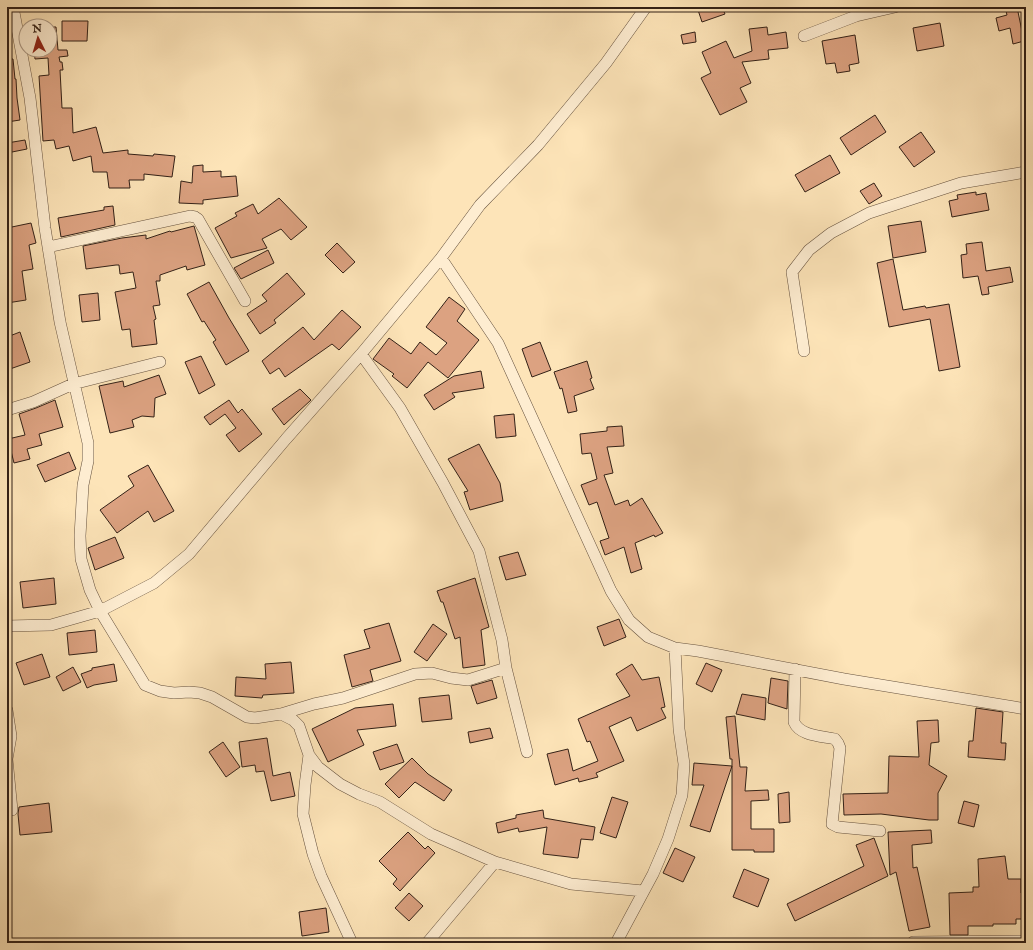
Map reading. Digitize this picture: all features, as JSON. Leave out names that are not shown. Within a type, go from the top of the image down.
[{"type":"street","points":[[12,7],[30,98],[48,247],[60,322],[88,443],[88,461],[83,485],[80,536],[81,559],[90,590],[100,611],[145,685],[160,691],[174,693],[200,693],[212,697],[247,717],[255,718],[281,714],[314,704],[343,698],[416,674],[432,673],[451,678],[468,680],[506,668]]},
{"type":"street","points":[[7,626],[51,625],[100,611],[154,583],[188,554],[361,354],[441,258],[480,205],[538,145],[601,68],[646,7]]},
{"type":"street","points":[[804,36],[856,16],[895,7]]},
{"type":"street","points":[[804,351],[792,272],[809,250],[831,233],[869,213],[961,183],[1026,172]]},
{"type":"street","points":[[48,247],[195,216],[245,301]]},
{"type":"street","points":[[441,258],[498,343],[611,591],[629,620],[648,637],[675,648],[852,680],[1026,709]]},
{"type":"street","points":[[361,354],[400,408],[444,483],[479,551],[502,640],[506,668],[527,752]]},
{"type":"street","points":[[7,410],[34,402],[74,384],[160,362]]},
{"type":"street","points":[[616,943],[653,874],[668,839],[682,795],[684,764],[679,729],[675,648]]},
{"type":"street","points":[[795,669],[794,722],[796,727],[802,732],[834,739],[840,748],[832,824],[880,831]]},
{"type":"street","points":[[7,710],[11,736],[8,759],[12,810]]},
{"type":"street","points":[[281,714],[293,720],[299,726],[309,755],[318,767],[340,784],[359,794],[380,802],[431,834],[495,862],[571,884],[643,891]]},
{"type":"street","points":[[309,755],[303,814],[312,854],[352,943]]},
{"type":"street","points":[[427,943],[495,862]]},
{"type":"street","points":[[912,942],[1026,941]]},
{"type":"building","points":[[697,7],[722,7],[725,14],[702,22]]},
{"type":"building","points":[[1005,7],[1017,7],[1024,41],[1013,44],[1010,28],[999,31],[996,18],[1007,15]]},
{"type":"building","points":[[62,21],[88,21],[87,41],[62,41]]},
{"type":"building","points":[[940,23],[944,46],[917,51],[913,28]]},
{"type":"building","points":[[767,27],[768,35],[786,32],[788,48],[768,50],[769,59],[742,62],[751,83],[740,88],[747,102],[720,115],[701,78],[711,73],[702,52],[726,41],[734,58],[752,51],[749,29]]},
{"type":"building","points":[[695,32],[696,42],[683,44],[681,35]]},
{"type":"building","points":[[855,35],[859,63],[849,65],[850,71],[837,73],[835,63],[826,64],[822,41]]},
{"type":"building","points":[[58,50],[67,50],[68,56],[59,57],[60,62],[62,62],[63,70],[60,70],[62,108],[72,108],[73,133],[96,127],[103,153],[128,150],[128,154],[175,156],[172,177],[144,174],[144,180],[129,180],[130,188],[109,188],[107,172],[93,172],[91,156],[73,161],[69,146],[56,149],[54,140],[43,141],[39,76],[49,75],[48,58],[58,58]]},
{"type":"building","points":[[7,59],[13,59],[20,120],[7,122]]},
{"type":"building","points":[[875,115],[886,132],[851,155],[840,138]]},
{"type":"building","points":[[921,132],[935,152],[914,167],[899,147]]},
{"type":"building","points":[[25,140],[27,149],[7,153],[7,143]]},
{"type":"building","points":[[830,155],[840,173],[805,192],[795,175]]},
{"type":"building","points":[[203,165],[203,172],[221,171],[221,177],[236,176],[238,196],[203,200],[203,204],[179,203],[181,181],[192,183],[193,166]]},
{"type":"building","points":[[874,183],[882,196],[869,204],[860,191]]},
{"type":"building","points":[[976,192],[976,195],[986,193],[989,210],[952,217],[949,201],[958,199],[957,195]]},
{"type":"building","points":[[279,198],[307,227],[291,240],[281,229],[262,239],[267,248],[231,258],[215,228],[237,216],[235,213],[253,204],[258,214]]},
{"type":"building","points":[[113,206],[115,225],[61,237],[58,218],[104,210],[104,207]]},
{"type":"building","points":[[921,221],[926,252],[893,258],[888,226]]},
{"type":"building","points":[[31,223],[36,243],[29,245],[33,269],[22,271],[26,300],[7,303],[7,228]]},
{"type":"building","points":[[194,226],[205,265],[187,270],[186,266],[160,275],[160,281],[156,281],[160,305],[153,306],[156,319],[154,320],[157,344],[132,347],[130,329],[122,330],[115,292],[136,288],[133,272],[120,274],[119,265],[86,269],[83,246],[146,235],[146,239],[170,231]]},
{"type":"building","points":[[982,242],[986,271],[1010,267],[1013,282],[988,287],[989,294],[982,295],[978,276],[963,278],[961,255],[967,254],[966,244]]},
{"type":"building","points":[[337,243],[355,262],[343,273],[325,255]]},
{"type":"building","points":[[268,250],[274,263],[241,279],[234,268]]},
{"type":"building","points":[[893,259],[903,310],[949,304],[960,367],[939,371],[930,319],[889,327],[877,263]]},
{"type":"building","points":[[287,273],[305,294],[274,320],[276,323],[260,334],[247,314],[267,301],[262,295]]},
{"type":"building","points":[[209,282],[249,351],[226,365],[213,342],[216,340],[204,321],[202,322],[187,294]]},
{"type":"building","points":[[98,293],[100,320],[82,322],[79,295]]},
{"type":"building","points":[[449,297],[465,309],[457,321],[479,340],[448,378],[428,362],[407,388],[392,376],[394,374],[373,359],[389,338],[411,354],[420,342],[436,355],[447,343],[426,327]]},
{"type":"building","points":[[342,310],[361,327],[339,350],[332,344],[285,377],[279,368],[270,374],[262,361],[303,327],[314,340]]},
{"type":"building","points":[[20,332],[30,362],[7,370],[7,337]]},
{"type":"building","points":[[540,342],[551,370],[532,377],[522,349]]},
{"type":"building","points":[[201,356],[215,385],[199,394],[185,362]]},
{"type":"building","points":[[587,361],[592,378],[590,379],[594,389],[574,396],[577,411],[568,413],[562,388],[560,389],[554,372]]},
{"type":"building","points":[[481,371],[484,388],[452,393],[455,397],[434,410],[424,395],[454,376]]},
{"type":"building","points":[[159,375],[166,394],[155,398],[154,417],[142,416],[132,420],[134,427],[110,433],[99,386],[123,381],[124,387]]},
{"type":"building","points":[[300,389],[311,400],[284,425],[272,409]]},
{"type":"building","points":[[55,400],[63,427],[39,434],[42,445],[27,449],[30,459],[14,463],[8,439],[25,435],[19,414]]},
{"type":"building","points":[[229,400],[238,413],[242,409],[262,434],[239,452],[226,435],[236,428],[225,414],[210,425],[204,417]]},
{"type":"building","points":[[514,414],[516,436],[496,438],[494,416]]},
{"type":"building","points":[[622,426],[624,446],[607,447],[613,473],[604,475],[615,505],[628,500],[630,506],[642,498],[663,533],[635,543],[642,569],[631,573],[624,547],[605,555],[600,541],[609,538],[597,502],[589,505],[581,485],[597,479],[591,453],[582,454],[580,434],[607,431],[607,427]]},
{"type":"building","points":[[479,444],[500,483],[503,501],[470,510],[464,492],[468,491],[448,459]]},
{"type":"building","points":[[69,452],[76,469],[45,482],[37,465]]},
{"type":"building","points":[[148,465],[174,511],[154,522],[148,511],[117,533],[100,510],[134,486],[128,476]]},
{"type":"building","points":[[115,537],[124,558],[95,570],[88,548]]},
{"type":"building","points":[[518,552],[526,575],[506,580],[499,557]]},
{"type":"building","points":[[54,578],[56,604],[23,608],[20,582]]},
{"type":"building","points":[[475,578],[489,627],[481,630],[485,665],[463,668],[460,637],[455,639],[443,602],[441,602],[437,591]]},
{"type":"building","points":[[619,619],[626,637],[604,646],[597,627]]},
{"type":"building","points":[[389,623],[401,661],[370,670],[373,681],[352,687],[344,655],[370,648],[364,630]]},
{"type":"building","points":[[433,624],[447,634],[427,661],[414,652]]},
{"type":"building","points":[[95,630],[97,652],[69,655],[67,633]]},
{"type":"building","points":[[42,654],[50,677],[24,685],[16,663]]},
{"type":"building","points":[[291,662],[294,693],[263,695],[262,698],[235,696],[236,677],[266,679],[265,664]]},
{"type":"building","points":[[706,663],[722,670],[712,692],[696,684]]},
{"type":"building","points":[[114,664],[117,681],[94,685],[87,688],[81,674],[92,670],[92,668]]},
{"type":"building","points":[[632,664],[642,680],[659,677],[665,707],[661,708],[666,718],[637,731],[631,717],[609,727],[624,761],[596,773],[598,777],[579,782],[578,778],[555,785],[547,754],[568,749],[573,771],[598,761],[590,741],[587,742],[578,719],[630,696],[616,674]]},
{"type":"building","points":[[73,667],[81,682],[63,691],[56,677]]},
{"type":"building","points":[[771,678],[788,681],[787,709],[768,703]]},
{"type":"building","points":[[492,680],[497,698],[477,704],[471,686]]},
{"type":"building","points":[[742,694],[766,698],[765,720],[736,714]]},
{"type":"building","points":[[449,695],[452,719],[422,722],[419,698]]},
{"type":"building","points":[[393,704],[396,726],[357,730],[364,745],[328,762],[312,729],[355,708]]},
{"type":"building","points":[[976,708],[1003,712],[1001,743],[1006,743],[1005,760],[968,757],[969,741],[973,741]]},
{"type":"building","points":[[735,716],[740,767],[747,767],[745,791],[768,790],[769,800],[751,801],[751,829],[774,829],[774,852],[732,850],[732,759],[730,759],[726,717]]},
{"type":"building","points":[[938,720],[939,742],[931,743],[929,765],[947,776],[938,793],[938,820],[881,814],[844,815],[843,794],[888,793],[889,756],[919,757],[917,721]]},
{"type":"building","points":[[490,728],[493,738],[470,743],[468,732]]},
{"type":"building","points":[[267,738],[273,776],[290,772],[295,796],[271,801],[264,771],[256,772],[255,765],[242,767],[239,742]]},
{"type":"building","points":[[223,742],[240,767],[226,777],[209,752]]},
{"type":"building","points":[[397,744],[404,762],[380,770],[373,752]]},
{"type":"building","points":[[412,758],[428,774],[452,790],[444,801],[415,782],[399,798],[385,784]]},
{"type":"building","points":[[694,763],[732,766],[710,832],[690,826],[704,785],[692,785]]},
{"type":"building","points":[[789,792],[790,822],[779,823],[778,794]]},
{"type":"building","points":[[612,797],[628,802],[616,838],[600,833]]},
{"type":"building","points":[[964,801],[979,805],[974,827],[958,823]]},
{"type":"building","points":[[49,803],[52,832],[20,835],[18,814],[19,807]]},
{"type":"building","points":[[543,810],[544,818],[595,827],[593,840],[581,839],[578,858],[543,854],[547,827],[519,832],[518,828],[498,833],[496,823],[516,818],[516,815]]},
{"type":"building","points":[[931,830],[932,843],[912,845],[913,868],[917,867],[930,927],[909,931],[896,872],[890,875],[888,832]]},
{"type":"building","points":[[408,832],[425,849],[428,846],[435,853],[400,891],[393,884],[397,879],[379,861]]},
{"type":"building","points":[[874,838],[888,876],[795,921],[787,904],[864,866],[856,845]]},
{"type":"building","points":[[675,848],[695,857],[683,882],[663,873]]},
{"type":"building","points":[[1005,856],[1008,879],[1021,879],[1021,893],[1026,893],[1026,919],[1016,919],[1016,924],[968,926],[968,935],[950,935],[949,893],[973,892],[973,887],[979,887],[978,859]]},
{"type":"building","points":[[744,869],[769,879],[758,907],[733,897]]},
{"type":"building","points":[[409,893],[423,906],[409,921],[395,908]]},
{"type":"building","points":[[326,908],[329,932],[302,936],[299,912]]}]
